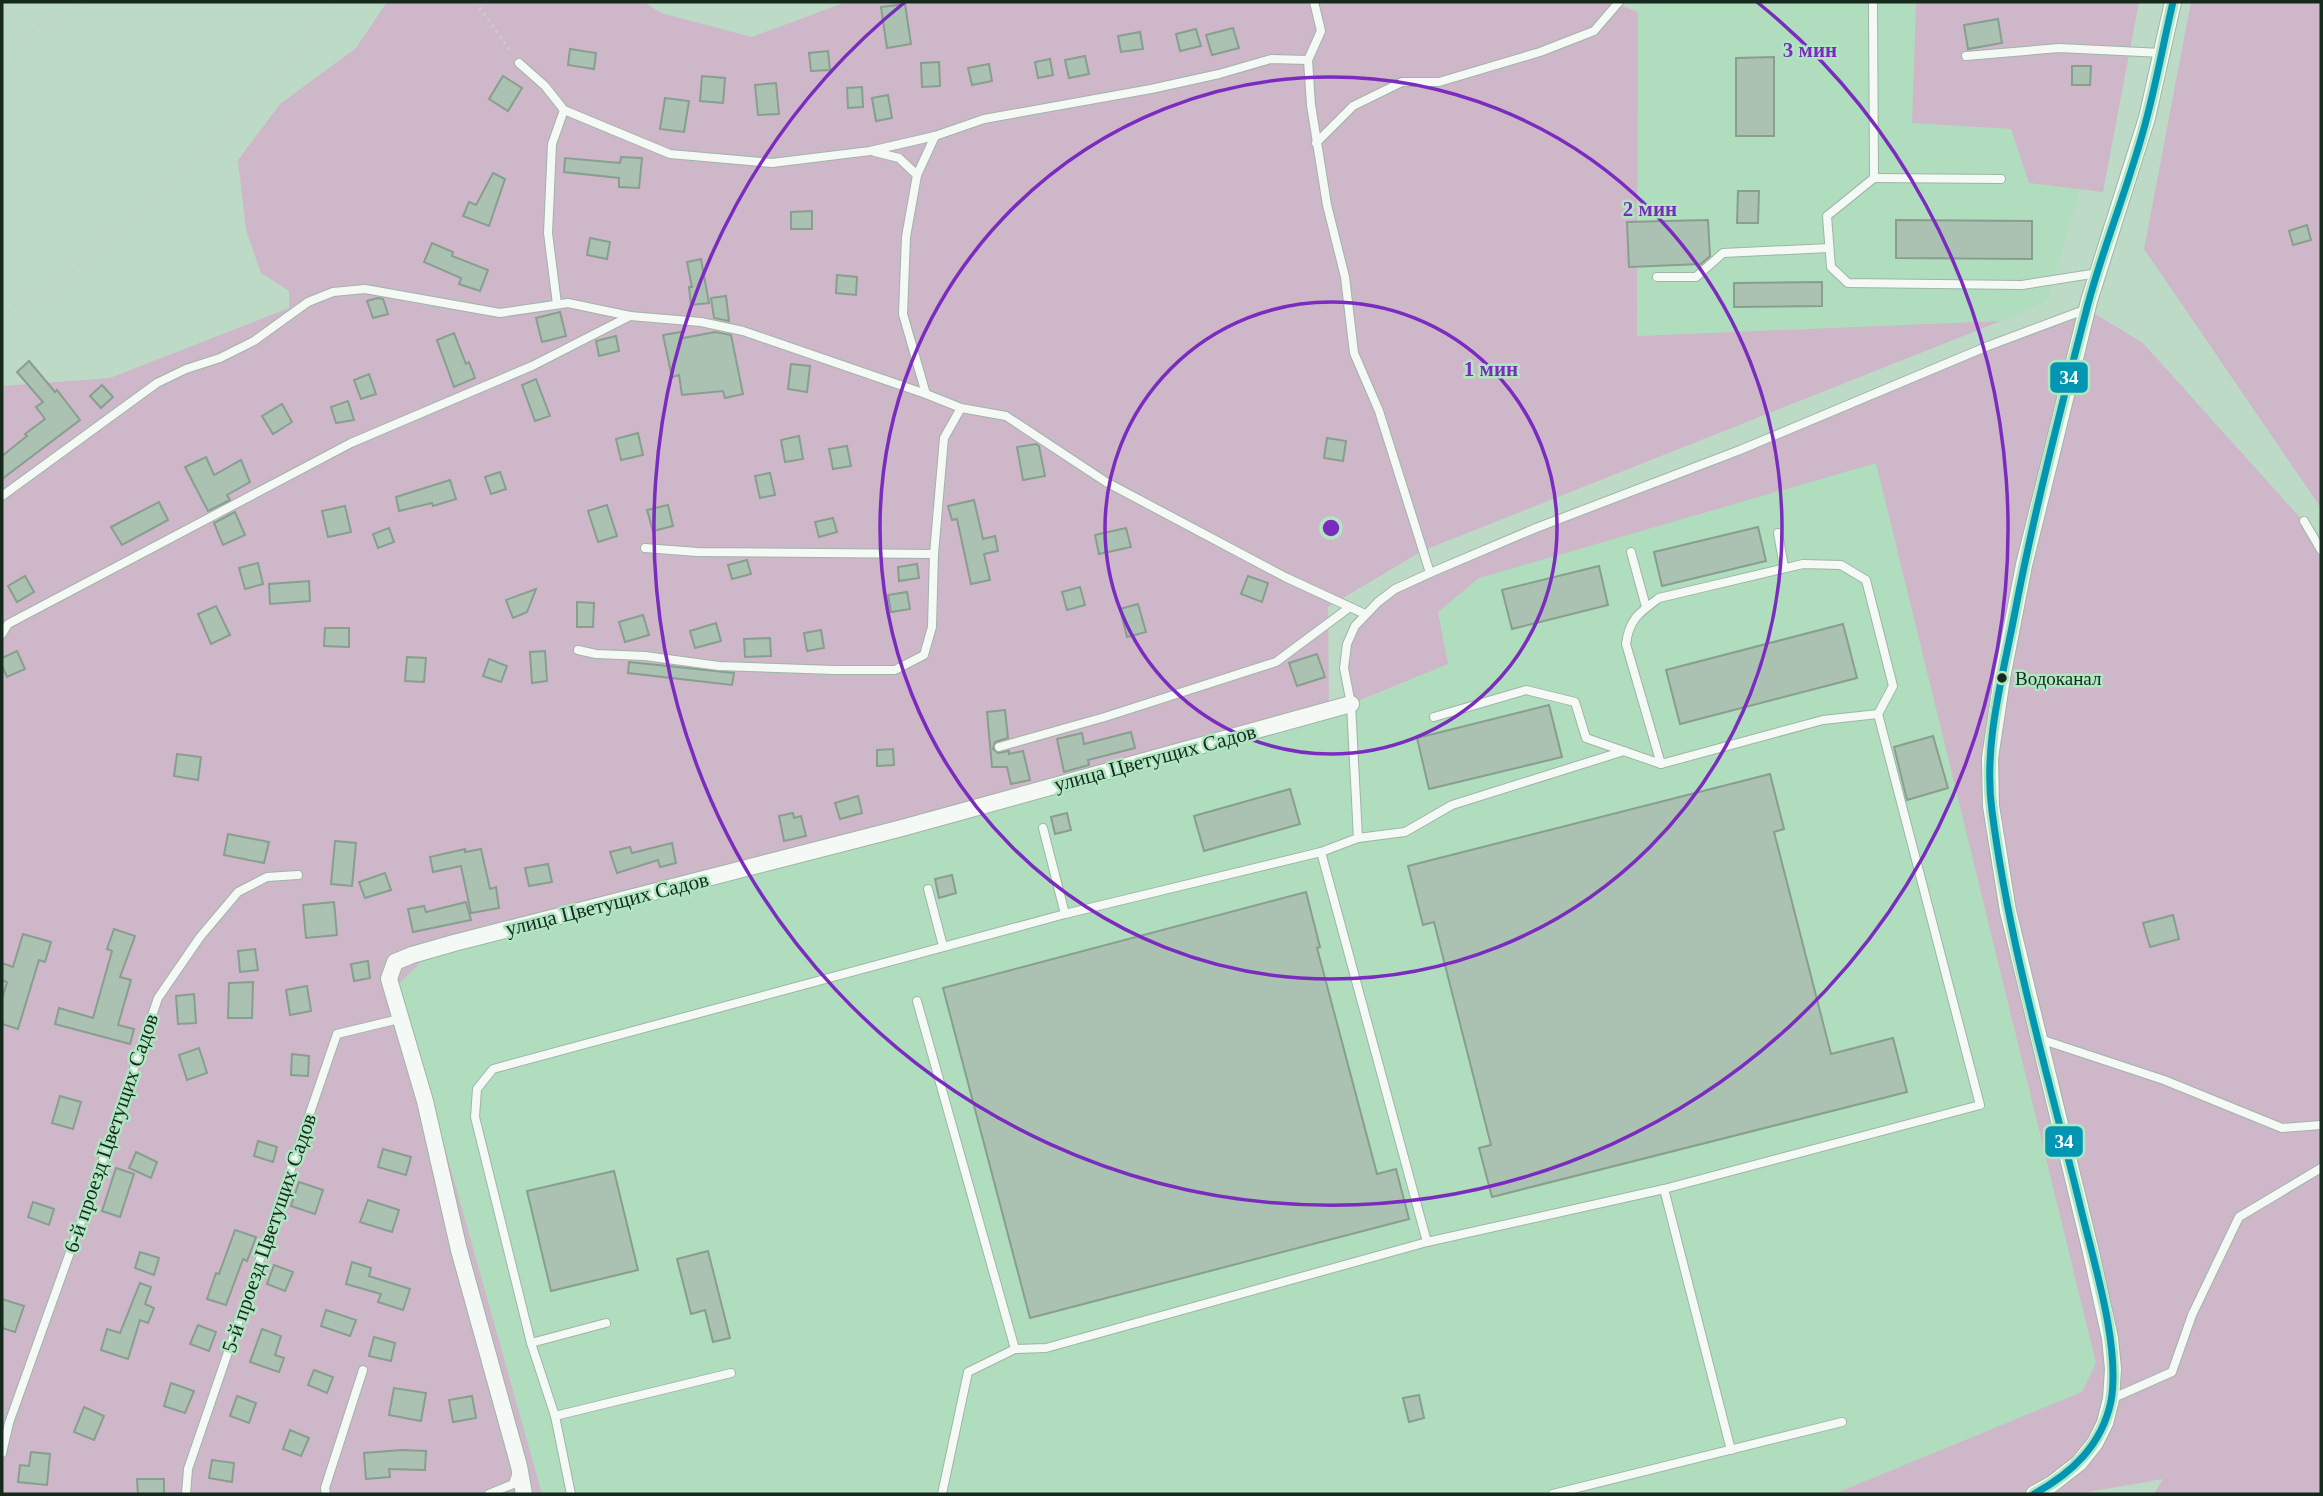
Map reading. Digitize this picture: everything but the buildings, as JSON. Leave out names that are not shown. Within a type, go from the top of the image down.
[{"type":"street","points":[[2034,1494],[2080,1463],[2095,1443],[2105,1423],[2111,1399],[2112,1369],[2110,1338],[2037,1038],[1997,853],[1990,806],[1990,758],[2024,565],[2087,309],[2147,118],[2174,2]]},
{"type":"street","name":"улица Цветущих Садов","points":[[524,1494],[519,1466],[459,1250],[425,1101],[389,979],[395,962],[412,955],[902,828],[1351,704]]},
{"type":"lane","points":[[1314,2],[1321,31],[1308,60],[1315,143],[1345,277],[1354,353],[1379,411],[1430,573]]},
{"type":"lane","points":[[1315,143],[1353,106],[1402,82],[1438,82],[1540,52],[1594,31],[1619,2]]},
{"type":"lane","points":[[1873,2],[1874,178]]},
{"type":"lane","points":[[1966,56],[2059,48],[2162,53]]},
{"type":"lane","points":[[519,63],[545,86],[564,110],[670,154],[772,163],[870,151],[935,136],[984,119],[1151,89],[1271,59],[1308,60]]},
{"type":"lane","points":[[557,304],[548,233],[552,144],[564,110]]},
{"type":"lane","points":[[926,394],[903,314],[906,237],[917,175],[935,136]]},
{"type":"lane","points":[[870,151],[899,158],[917,175]]},
{"type":"lane","points":[[2001,179],[1874,178],[1827,216],[1830,267],[1849,283],[2022,285],[2098,273]]},
{"type":"lane","points":[[1657,277],[1696,277],[1723,253],[1829,248]]},
{"type":"lane","points":[[2,496],[157,383],[254,341],[308,302],[333,292],[365,289],[500,313],[568,303],[630,316],[701,322],[743,331],[961,408],[1006,416],[1105,482],[1285,577],[1365,614]]},
{"type":"lane","points":[[1358,838],[1351,704],[1344,668],[1347,644],[1355,626],[1365,614],[1395,589],[1536,528],[1740,450],[1988,346],[2087,309]]},
{"type":"lane","points":[[2,634],[8,624],[20,617],[351,443],[532,366],[630,316]]},
{"type":"lane","points":[[578,650],[719,666],[895,670],[924,655],[932,627],[934,554],[944,438],[961,408]]},
{"type":"lane","points":[[2304,522],[2321,550]]},
{"type":"lane","points":[[1778,533],[1784,567]]},
{"type":"lane","points":[[645,548],[697,552],[934,554]]},
{"type":"lane","points":[[1631,552],[1646,607]]},
{"type":"lane","points":[[942,1494],[968,1372],[1015,1349],[1046,1348],[1427,1242],[1664,1189],[1980,1105],[1878,714],[1893,686],[1866,580],[1841,565],[1802,564],[1659,598],[1646,607],[1628,627],[1626,644],[1661,764]]},
{"type":"lane","points":[[999,747],[1105,717],[1276,662],[1350,607]]},
{"type":"lane","points":[[1434,716],[1526,690],[1575,702],[1586,738],[1661,764],[1823,720],[1878,714]]},
{"type":"lane","points":[[571,1494],[555,1416],[531,1343],[475,1117],[477,1089],[493,1069],[1065,914],[1321,852],[1358,838],[1405,832],[1452,805],[1624,751]]},
{"type":"lane","points":[[1043,828],[1065,914]]},
{"type":"lane","points":[[1321,852],[1427,1242]]},
{"type":"lane","name":"6-й проезд Цветущих Садов","points":[[2,1453],[13,1411],[158,999],[200,937],[238,892],[267,877],[298,875]]},
{"type":"lane","points":[[928,889],[943,946]]},
{"type":"lane","points":[[917,1001],[1015,1349]]},
{"type":"lane","name":"5-й проезд Цветущих Садов","points":[[186,1494],[188,1469],[337,1034],[399,1019]]},
{"type":"lane","points":[[2037,1038],[2164,1080],[2282,1128],[2321,1125]]},
{"type":"lane","points":[[2111,1399],[2172,1372],[2192,1315],[2239,1217],[2321,1168]]},
{"type":"lane","points":[[1664,1189],[1731,1450]]},
{"type":"lane","points":[[531,1343],[606,1323]]},
{"type":"lane","points":[[326,1494],[325,1488],[363,1370]]},
{"type":"lane","points":[[555,1416],[730,1373]]},
{"type":"lane","points":[[1553,1494],[1842,1422]]},
{"type":"lane","points":[[489,1494],[513,1484],[519,1466]]},
{"type":"path","points":[[2,49],[26,32],[87,2]]},
{"type":"path","points":[[2,313],[52,291],[228,131],[289,62],[333,2]]},
{"type":"path","points":[[476,2],[519,63]]},
{"type":"shaded area","points":[[387,2],[644,2],[661,13],[752,37],[846,2],[1611,2],[1638,12],[1637,336],[2001,321],[1422,551],[1328,607],[1329,715],[431,952],[399,984],[542,1494],[2,1494],[2,386],[110,378],[289,308],[289,291],[261,273],[246,230],[238,160],[280,104],[356,48]]},
{"type":"shaded area","points":[[1642,2],[1916,2],[1912,123],[2011,129],[2029,183],[2080,189],[2047,301],[2001,321],[1637,336],[1638,12]]},
{"type":"shaded area","points":[[1916,2],[2139,2],[2103,192],[2029,183],[2011,129],[1912,123]]},
{"type":"shaded area","points":[[2191,2],[2321,2],[2321,508],[2144,249]]},
{"type":"shaded area","points":[[2087,309],[2143,343],[2321,541],[2321,1494],[2154,1494],[2163,1479],[2076,1494],[1834,1494],[2082,1392],[2096,1363],[1876,463],[1479,578],[1438,612],[1448,664],[1351,704],[1347,644],[1365,614],[1395,589],[1430,573]]},
{"type":"shaded area","points":[[1876,462],[2096,1363],[2082,1392],[1834,1494],[542,1494],[399,983],[431,952],[1329,715],[1448,664],[1438,612],[1479,578]]},
{"type":"transit line","name":"34","points":[[2034,1494],[2073,1467],[2101,1431],[2111,1401],[2112,1354],[2104,1301],[2008,909],[1992,811],[1992,738],[1999,689],[2022,578],[2058,421],[2095,280],[2141,141],[2173,2]]},
{"type":"place","name":"Водоканал","points":[[2002,678]]}]
